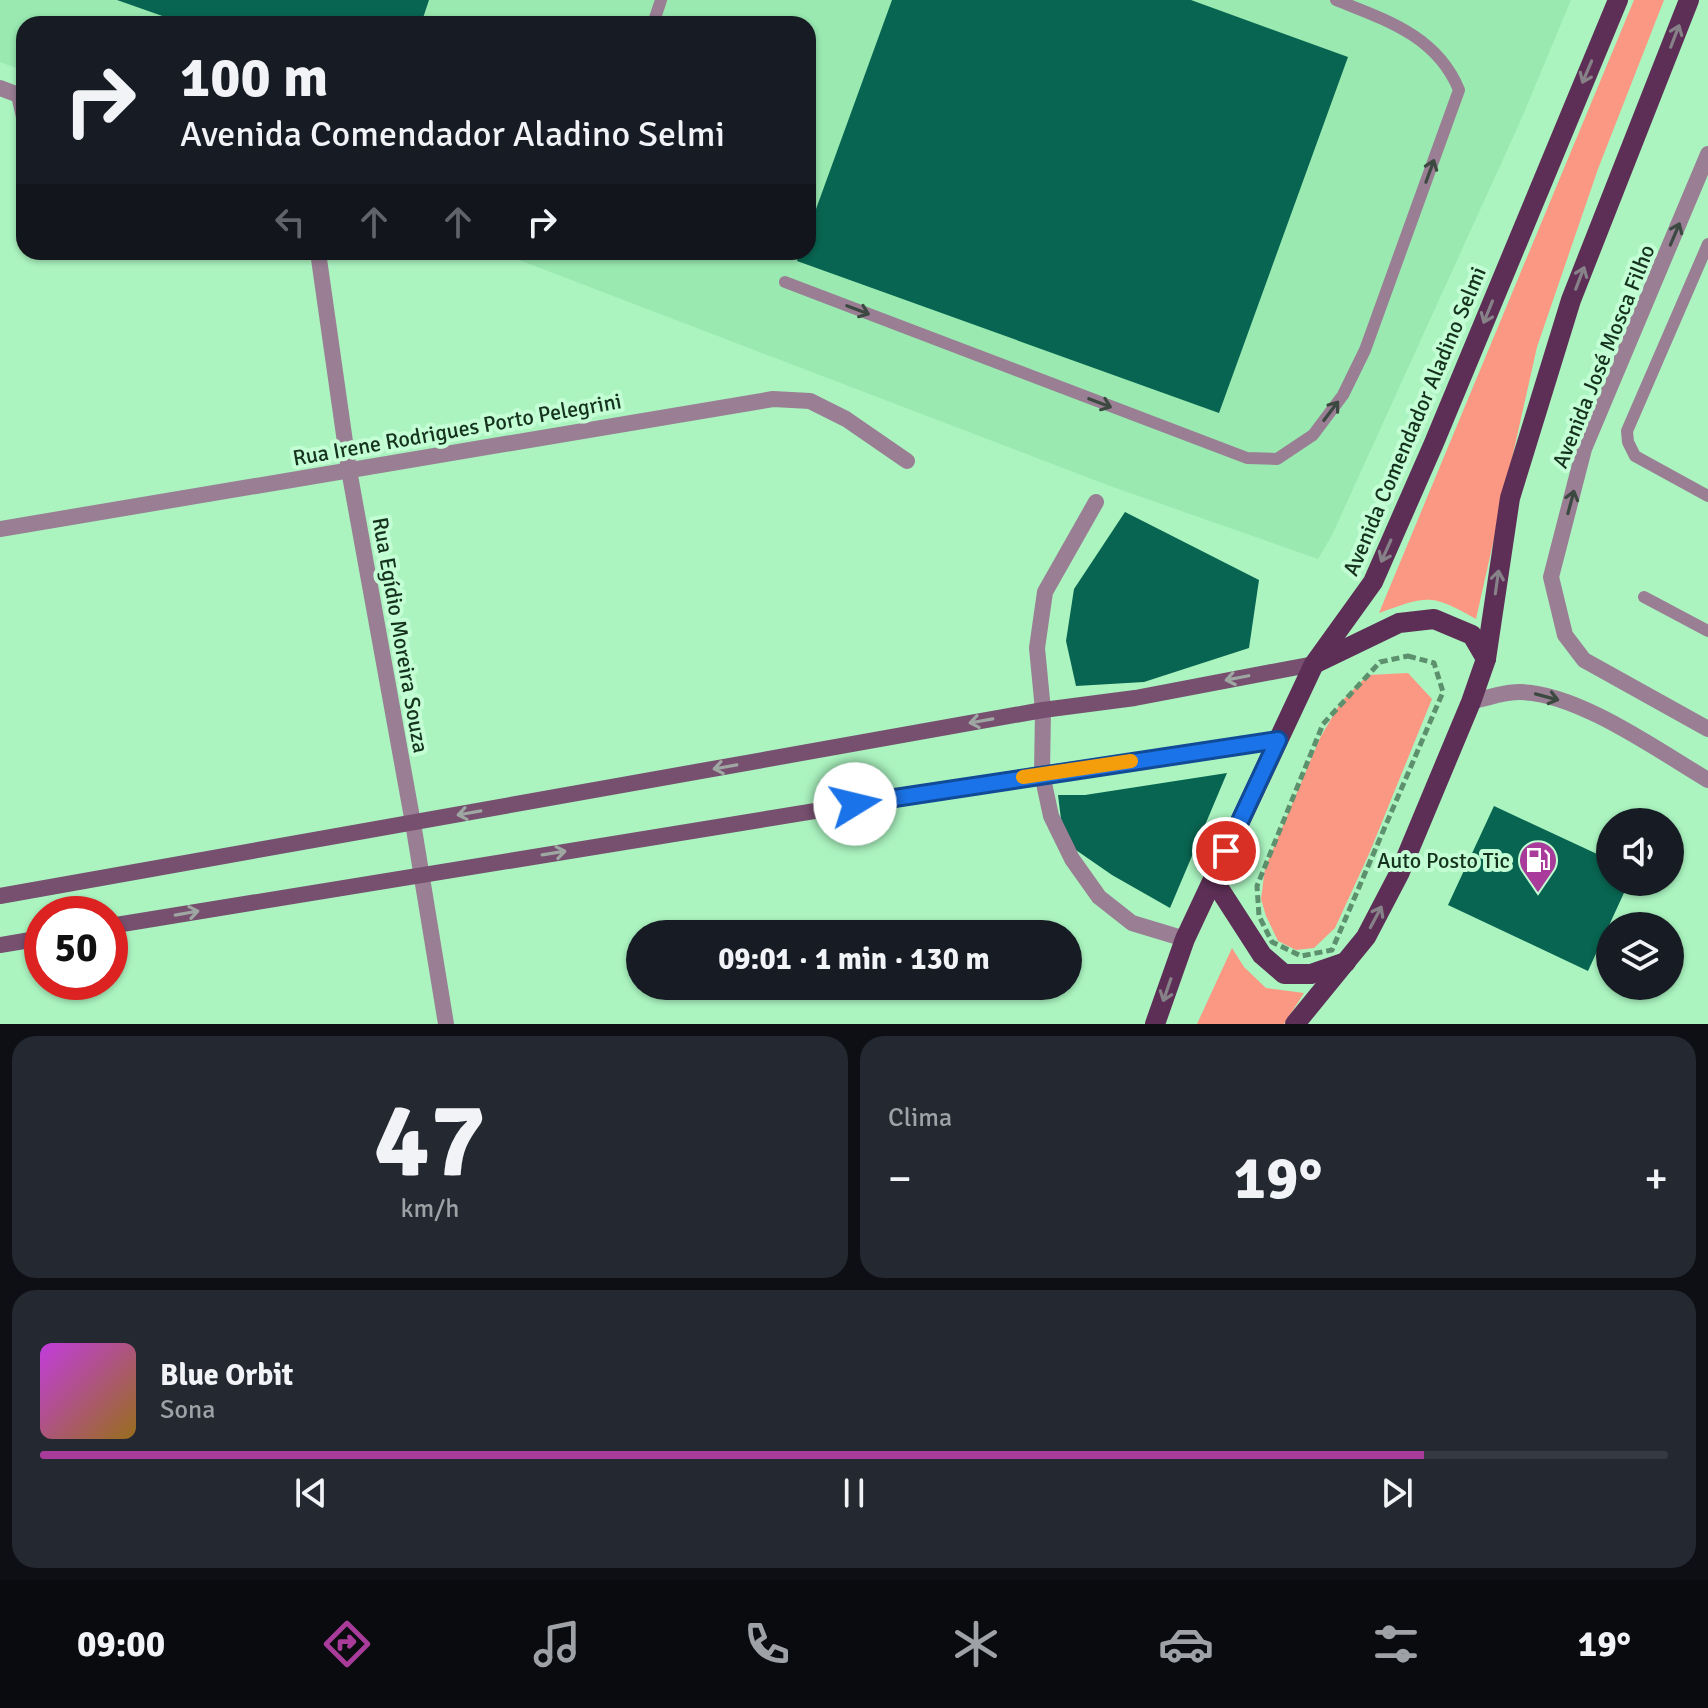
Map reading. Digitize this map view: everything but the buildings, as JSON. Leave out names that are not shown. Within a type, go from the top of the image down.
[{"type":"main road","name":"Avenida Comendador Aladino Selmi","points":[[1155,1024],[1185,939],[1314,664],[1373,582],[1618,0]]},
{"type":"main road","points":[[1295,1024],[1366,937],[1400,872],[1471,702],[1486,659],[1514,483],[1571,300],[1689,0]]},
{"type":"main road","points":[[0,896],[1314,664],[1399,623],[1434,619],[1472,635],[1486,659]]},
{"type":"main road","points":[[128,923],[1042,774],[1278,740]]},
{"type":"main road","points":[[1213,879],[1262,955],[1284,974],[1311,974],[1347,962]]},
{"type":"main road","points":[[0,945],[24,941]]},
{"type":"street","name":"Avenida José Mosca Filho","points":[[1708,154],[1584,449],[1551,577],[1565,635],[1584,660],[1708,729]]},
{"type":"street","name":"Rua Egídio Moreira Souza","points":[[319,260],[349,470],[446,1024]]},
{"type":"street","name":"Rua Irene Rodrigues Porto Pelegrini","points":[[0,529],[773,399],[810,401],[846,419],[907,461]]},
{"type":"street","points":[[1096,502],[1045,592],[1037,648],[1043,710],[1042,774],[1051,816],[1072,859],[1099,897],[1132,923],[1185,939]]},
{"type":"street","points":[[1471,702],[1517,692],[1547,694],[1609,721],[1708,780]]},
{"type":"lane","points":[[785,282],[1247,458],[1277,459],[1313,435],[1343,395],[1365,350],[1459,90],[1451,69],[1434,50],[1395,24],[1336,0]]},
{"type":"lane","points":[[1708,244],[1627,431],[1628,442],[1635,456],[1708,496]]},
{"type":"lane","points":[[1644,597],[1708,631]]},
{"type":"path","points":[[1408,656],[1434,663],[1443,692],[1332,950],[1301,956],[1272,942],[1259,916],[1257,886],[1275,843],[1323,724],[1380,662],[1408,656]]},
{"type":"shaded area","points":[[0,0],[1571,0],[1520,122],[1332,535],[1318,559],[1110,486],[519,260],[816,260],[816,16],[16,16],[16,68],[0,62]]},
{"type":"shaded area","points":[[1634,0],[1664,0],[1598,169],[1537,347],[1476,619],[1438,601],[1428,600],[1379,613]]},
{"type":"shaded area","points":[[1408,673],[1432,699],[1369,854],[1335,928],[1314,948],[1296,950],[1278,941],[1266,916],[1261,899],[1265,868],[1320,738],[1341,702],[1368,675]]},
{"type":"shaded area","points":[[1232,948],[1244,967],[1266,988],[1304,993],[1284,1024],[1197,1024]]},
{"type":"slow traffic","points":[[1023,777],[1131,761]]},
{"type":"place","name":"Auto Posto Tic","points":[[1538,894]]},
{"type":"route","points":[[855,804],[1278,740],[1226,851]]}]
